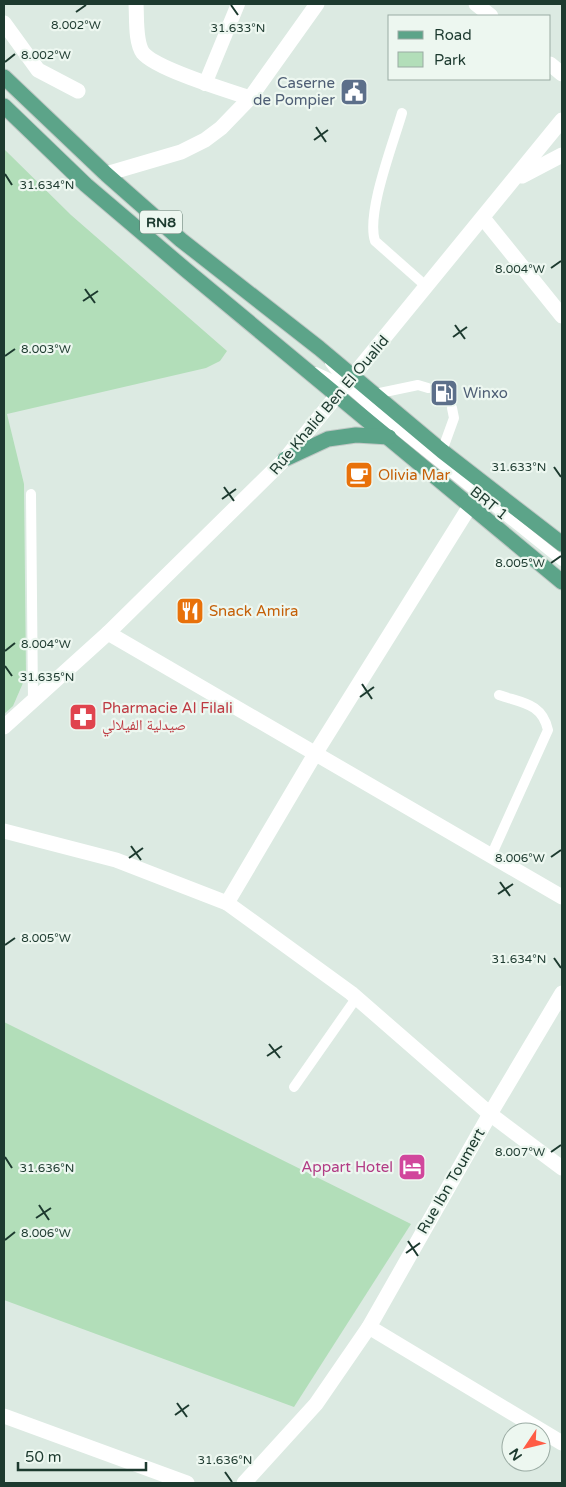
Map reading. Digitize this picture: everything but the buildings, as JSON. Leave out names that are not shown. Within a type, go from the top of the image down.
[{"type":"main road","name":"RN8","points":[[4,77],[106,174],[181,240],[319,348],[346,387],[389,438],[562,582]]},
{"type":"main road","name":"RN8","points":[[4,106],[86,184],[302,366],[346,387],[375,394],[442,452],[562,544]]},
{"type":"main road","points":[[285,459],[328,439],[356,435],[389,438]]},
{"type":"street","points":[[136,4],[140,47],[149,58],[205,84],[250,98]]},
{"type":"street","points":[[205,84],[238,4]]},
{"type":"street","points":[[106,174],[162,158],[194,146],[229,121],[250,98],[317,4]]},
{"type":"street","points":[[476,4],[490,15]]},
{"type":"street","points":[[4,23],[38,70],[78,91]]},
{"type":"street","points":[[551,65],[562,74]]},
{"type":"street","name":"Rue Khalid Ben El Oualid","points":[[4,728],[108,633],[285,459],[516,179],[562,120]]},
{"type":"street","points":[[516,179],[562,155]]},
{"type":"street","points":[[483,218],[562,316]]},
{"type":"street","points":[[226,903],[315,754],[470,506]]},
{"type":"street","points":[[108,633],[562,897]]},
{"type":"street","points":[[4,830],[116,860],[226,903],[357,998],[490,1114],[562,1168]]},
{"type":"street","name":"Rue Ibn Toumert","points":[[244,1483],[316,1404],[369,1327],[490,1114],[562,994]]},
{"type":"street","points":[[369,1327],[562,1443]]},
{"type":"street","points":[[4,1416],[187,1483]]},
{"type":"lane","points":[[402,113],[374,213],[372,230],[375,241],[427,287]]},
{"type":"lane","points":[[375,394],[418,385],[428,388]]},
{"type":"lane","name":"BRT 1","points":[[346,387],[562,561]]},
{"type":"lane","points":[[442,452],[454,418],[452,408]]},
{"type":"lane","points":[[31,494],[33,701]]},
{"type":"lane","points":[[491,856],[548,730],[545,716],[534,707],[498,695]]},
{"type":"lane","points":[[294,1087],[357,998]]},
{"type":"green space","points":[[4,149],[71,215],[227,351],[220,361],[206,368],[7,414],[24,484],[26,676],[13,706],[4,714]]},
{"type":"green space","points":[[4,1022],[411,1224],[294,1407],[4,1300]]},
{"type":"place","name":"Caserne de Pompier","points":[[354,92]]},
{"type":"place","name":"Winxo","points":[[444,393]]},
{"type":"place","name":"Olivia Mar","points":[[359,475]]},
{"type":"place","name":"Snack Amira","points":[[190,611]]},
{"type":"place","name":"Pharmacie Al Filali صيدلية الفيلالي","points":[[83,717]]},
{"type":"place","name":"Appart Hotel","points":[[412,1167]]}]
